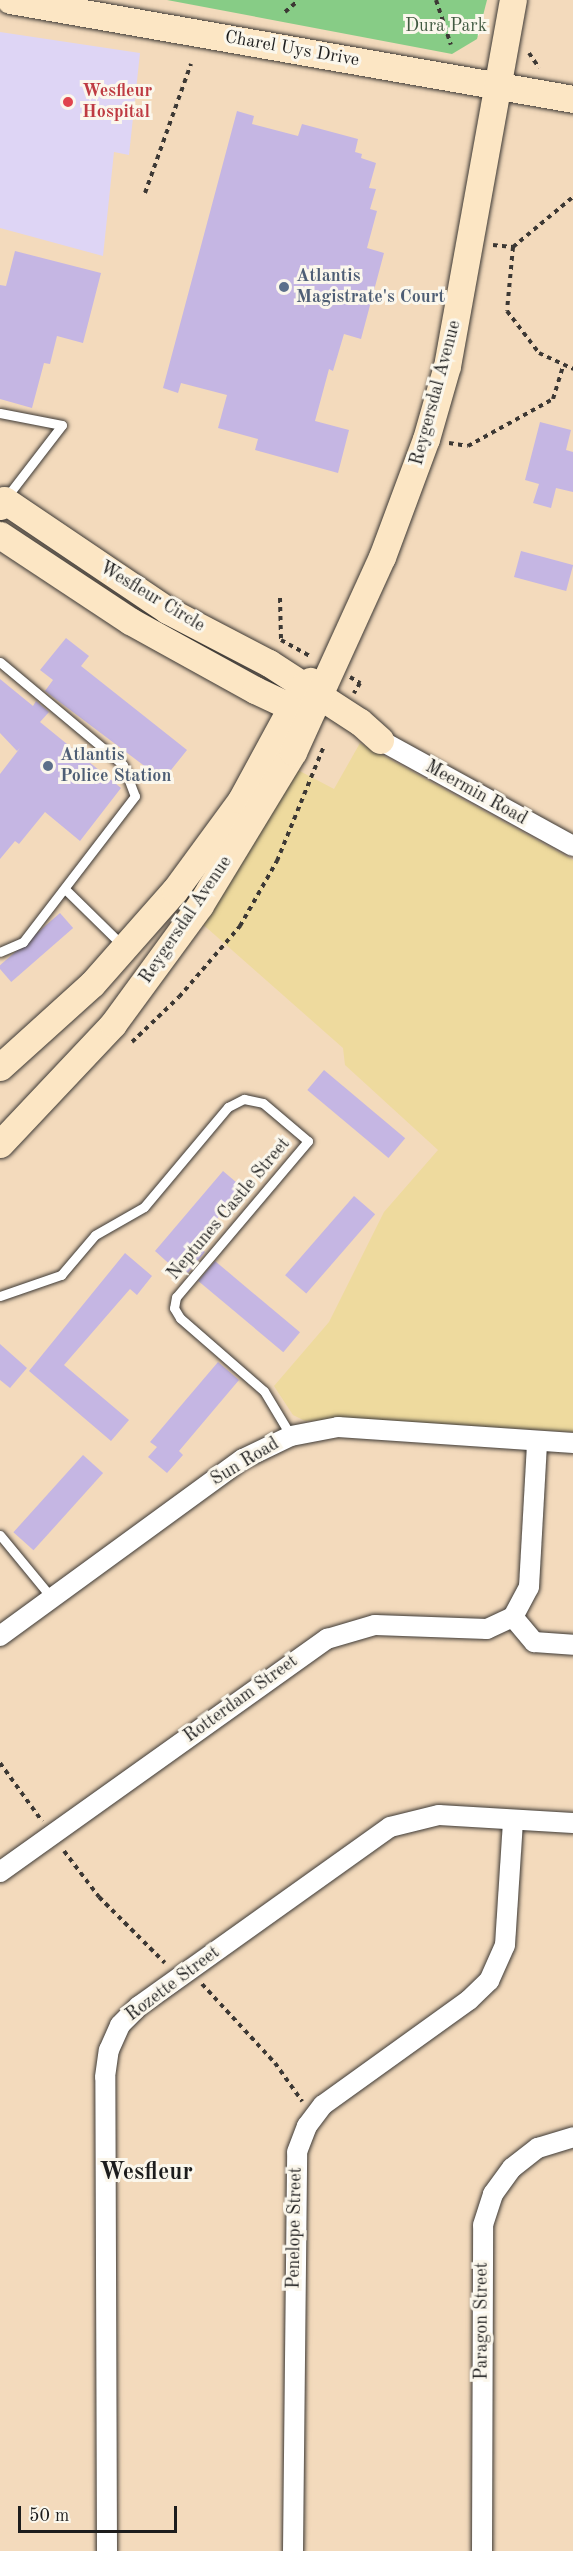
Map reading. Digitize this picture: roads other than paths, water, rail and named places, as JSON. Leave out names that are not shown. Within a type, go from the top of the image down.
[{"type":"main road","name":"Charel Uys Drive","points":[[10,0],[573,99]]},
{"type":"main road","name":"Reygersdal Avenue","points":[[0,1067],[55,1020],[126,948],[227,820],[330,666],[382,557],[426,439],[447,366],[500,85],[513,0]]},
{"type":"main road","name":"Wesfleur Circle","points":[[1,501],[167,610],[269,663],[305,701]]},
{"type":"main road","name":"Wesfleur Circle","points":[[0,534],[130,621],[305,701]]},
{"type":"main road","name":"Reygersdal Avenue","points":[[0,1144],[53,1091],[113,1024],[183,930],[293,752],[305,701]]},
{"type":"main road","name":"Meermin Road","points":[[305,701],[360,722],[380,740]]},
{"type":"street","name":"Meermin Road","points":[[380,740],[573,846]]},
{"type":"street","name":"Sun Road","points":[[0,1636],[243,1459],[291,1436],[338,1427],[573,1443]]},
{"type":"street","points":[[537,1442],[529,1587],[513,1617],[534,1642],[573,1645]]},
{"type":"street","name":"Rotterdam Street","points":[[0,1872],[327,1639],[375,1625],[487,1629],[513,1617]]},
{"type":"street","name":"Rozette Street","points":[[107,2551],[106,2063],[114,2036],[125,2020],[181,1976],[390,1827],[430,1816],[573,1823]]},
{"type":"street","name":"Penelope Street","points":[[293,2551],[294,2170],[302,2136],[313,2117],[334,2096],[469,2000],[489,1981],[505,1946],[513,1820]]},
{"type":"street","name":"Paragon Street","points":[[482,2551],[483,2225],[493,2194],[512,2168],[538,2148],[573,2137]]},
{"type":"lane","name":"Wesfleur Circle","points":[[0,413],[62,425],[1,501]]},
{"type":"lane","points":[[0,663],[123,765],[134,784],[133,804],[23,942],[0,952]]},
{"type":"lane","points":[[65,889],[126,948]]},
{"type":"lane","points":[[0,1128],[53,1091]]},
{"type":"lane","name":"Neptunes Castle Street","points":[[0,1296],[61,1275],[95,1235],[144,1207],[228,1107],[244,1099],[263,1103],[308,1142],[176,1297],[174,1308],[180,1318],[264,1391],[291,1436]]},
{"type":"lane","points":[[0,1535],[52,1598]]},
{"type":"place","name":"Wesfleur Hospital","points":[[68,102]]},
{"type":"place","name":"Atlantis Magistrate's Court","points":[[284,287]]},
{"type":"place","name":"Atlantis Police Station","points":[[48,766]]},
{"type":"district","name":"Wesfleur","points":[[146,2174]]},
{"type":"park label","name":"Dura Park","points":[[446,26]]}]
